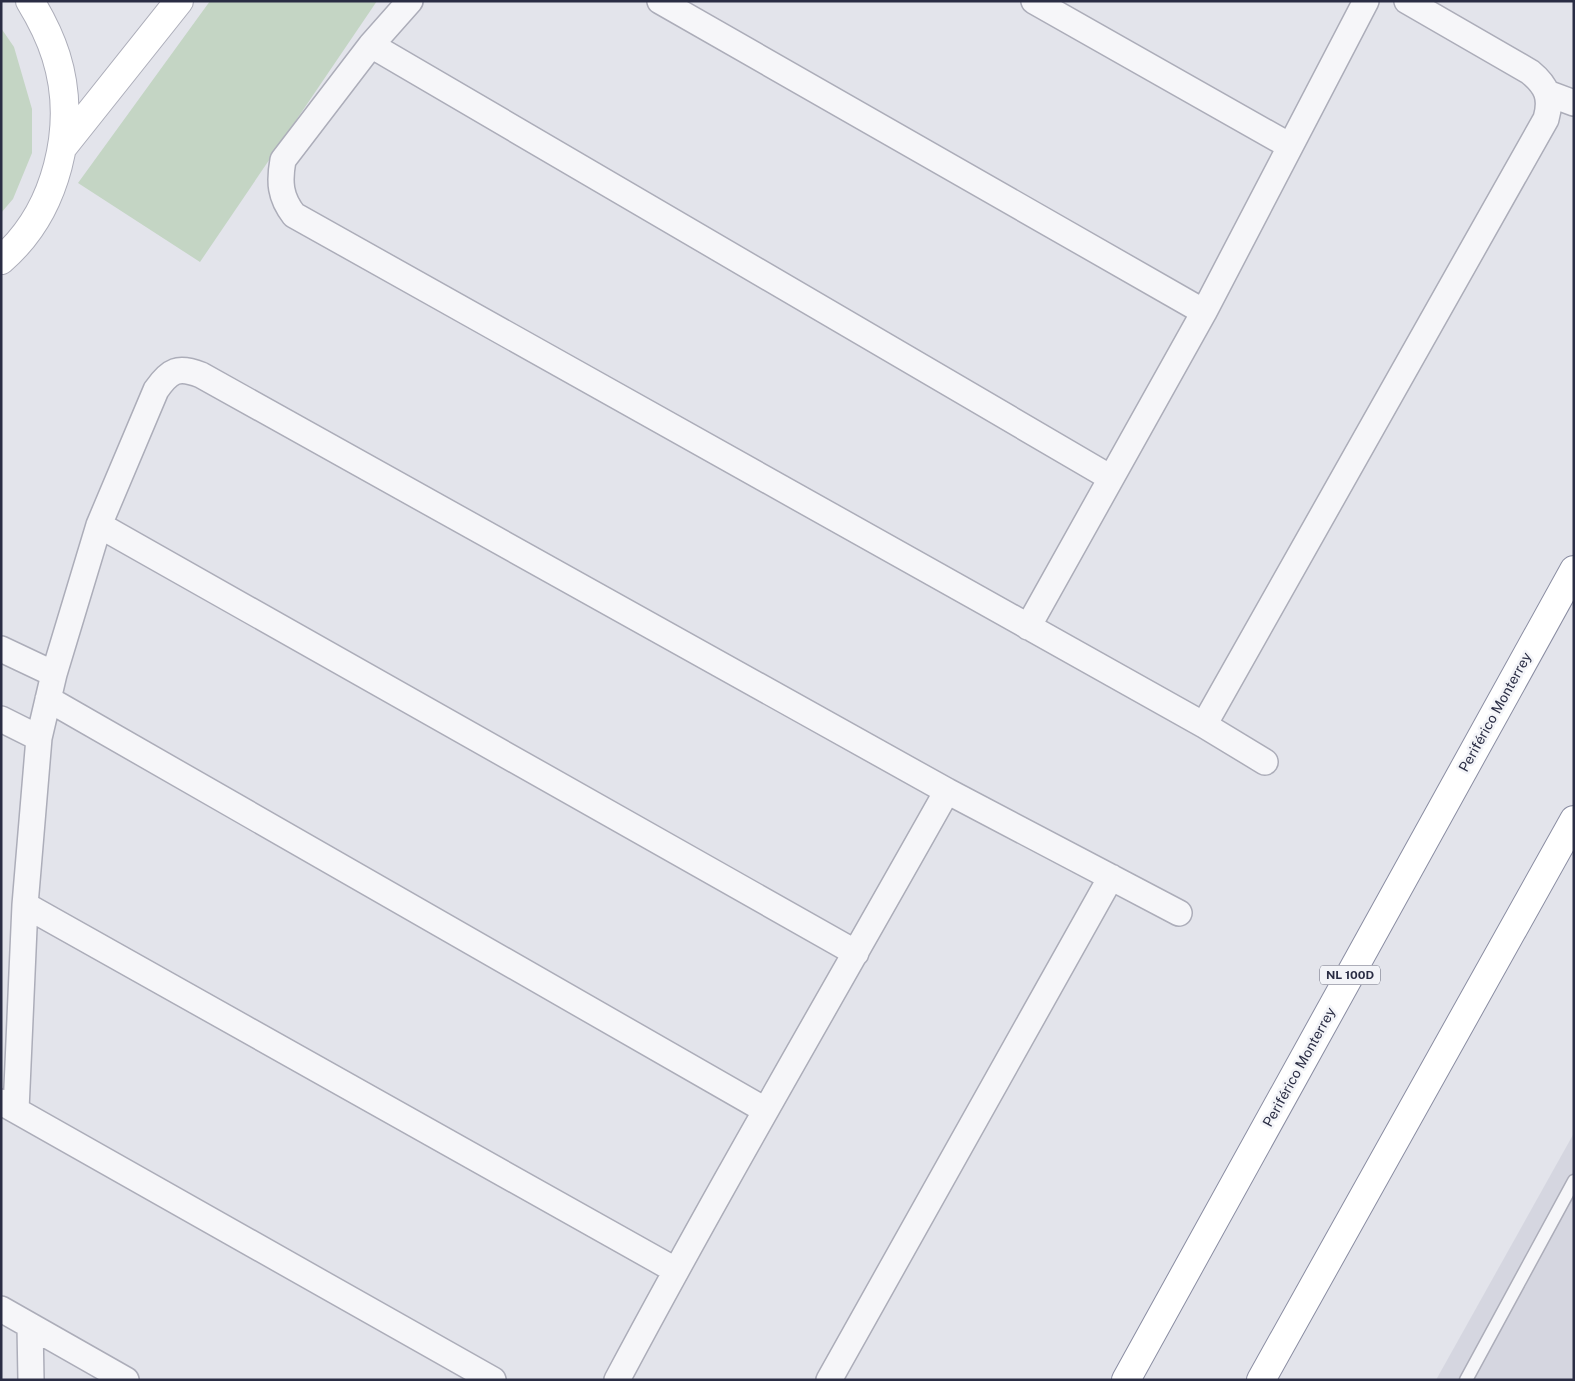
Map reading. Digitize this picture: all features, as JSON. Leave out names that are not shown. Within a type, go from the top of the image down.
[{"type":"main road","points":[[1,260],[27,232],[43,206],[55,178],[62,148],[65,117],[63,87],[57,57],[46,28],[30,1]]},
{"type":"main road","points":[[62,148],[180,1]]},
{"type":"main road","name":"Periférico Monterrey","points":[[1126,1380],[1574,570]]},
{"type":"main road","points":[[1261,1380],[1574,820]]},
{"type":"street","points":[[410,1],[371,45],[283,160],[280,174],[281,190],[287,205],[294,215],[1204,725],[1265,762]]},
{"type":"street","points":[[660,1],[1204,312]]},
{"type":"street","points":[[1034,1],[1290,146]]},
{"type":"street","points":[[1028,627],[1204,312],[1366,1]]},
{"type":"street","points":[[1204,725],[1546,120],[1549,107],[1547,92],[1540,80],[1530,72],[1407,1]]},
{"type":"street","points":[[371,45],[1111,478]]},
{"type":"street","points":[[1547,92],[1574,103]]},
{"type":"street","points":[[493,1380],[9,1106],[39,738],[54,674],[100,525],[156,390],[164,378],[177,371],[187,370],[201,375],[947,791],[1179,913]]},
{"type":"street","points":[[100,525],[856,952]]},
{"type":"street","points":[[1,649],[54,674]]},
{"type":"street","points":[[48,699],[765,1110]]},
{"type":"street","points":[[1,719],[39,738]]},
{"type":"street","points":[[617,1380],[765,1110],[947,791]]},
{"type":"street","points":[[829,1380],[1111,877]]},
{"type":"street","points":[[25,905],[676,1270]]},
{"type":"street","points":[[1,1309],[126,1380]]},
{"type":"street","points":[[30,1326],[31,1380]]},
{"type":"lane","points":[[1466,1380],[1574,1181]]},
{"type":"shaded area","points":[[1574,1133],[1574,1380],[1436,1380]]},
{"type":"green space","points":[[210,1],[377,1],[200,262],[78,183]]},
{"type":"green space","points":[[1,28],[14,47],[32,109],[32,153],[13,199],[1,213]]}]
